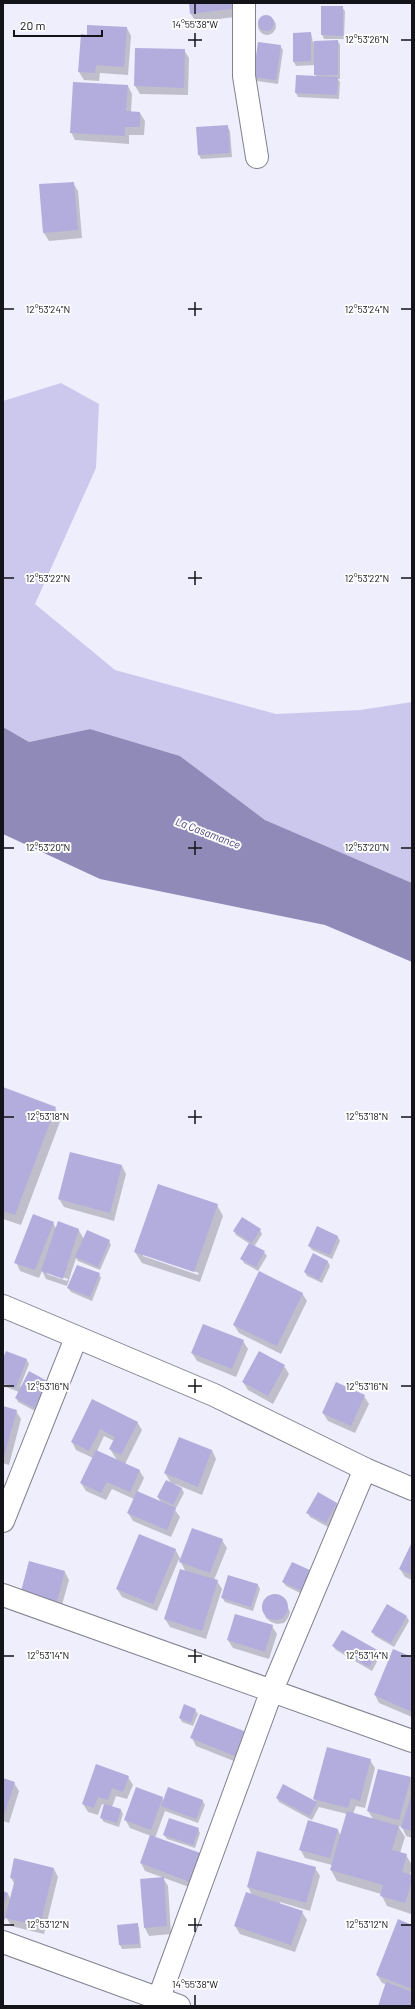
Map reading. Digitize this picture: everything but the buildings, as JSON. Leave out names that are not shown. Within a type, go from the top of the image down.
[{"type":"street","points":[[244,3],[244,76],[258,157]]},
{"type":"street","points":[[3,1306],[214,1395],[365,1469],[412,1489]]},
{"type":"street","points":[[3,1521],[76,1338]]},
{"type":"street","points":[[157,2002],[272,1690],[365,1469]]},
{"type":"street","points":[[3,1595],[412,1741]]},
{"type":"street","points":[[3,1942],[157,2002],[179,2006]]},
{"type":"shaded area","points":[[61,383],[99,404],[96,468],[35,604],[115,670],[276,714],[360,710],[412,702],[412,883],[265,820],[180,756],[90,729],[29,742],[3,727],[3,401]]},
{"type":"water","name":"La Casamance","points":[[3,727],[29,742],[90,729],[180,756],[265,820],[412,883],[412,962],[325,925],[100,879],[3,834]]}]
